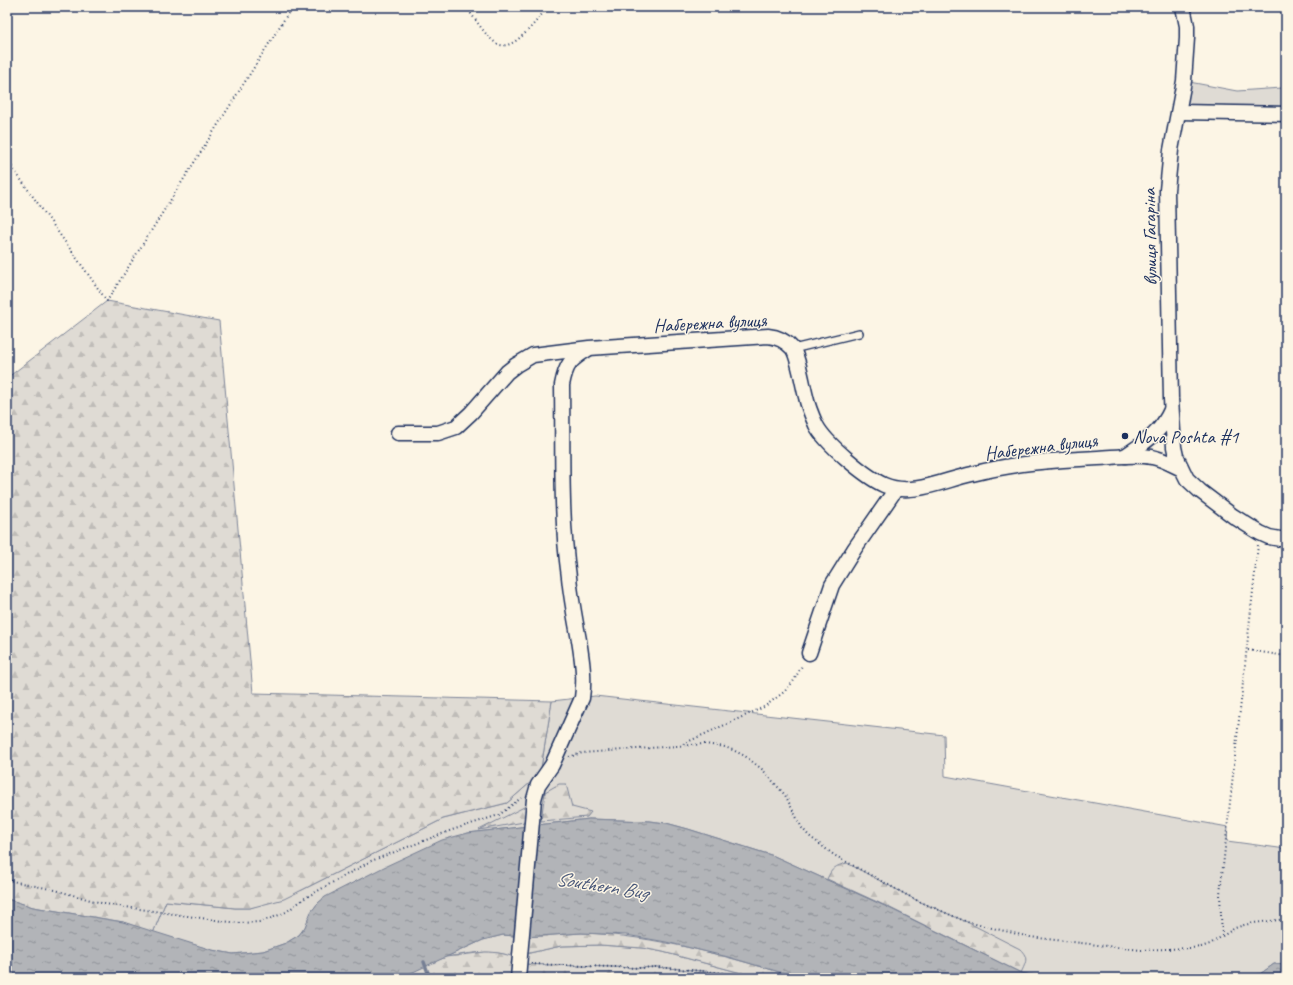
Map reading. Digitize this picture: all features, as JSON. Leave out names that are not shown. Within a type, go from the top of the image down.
[{"type":"street","name":"вулиця Гагаріна","points":[[1180,468],[1174,447],[1172,409],[1167,190],[1171,150],[1184,81],[1187,26],[1183,7]]},
{"type":"street","points":[[1179,112],[1286,114]]},
{"type":"street","name":"Набережна вулиця","points":[[398,433],[438,433],[456,427],[507,372],[516,364],[533,355],[589,348],[768,336],[779,338],[793,349],[806,399],[817,427],[841,453],[864,474],[884,486],[896,489],[921,488],[972,474],[1029,462],[1125,456],[1154,457],[1180,468]]},
{"type":"street","points":[[518,978],[528,799],[552,765],[582,698],[584,686],[582,658],[568,576],[565,540],[562,385],[567,366],[575,357],[589,348]]},
{"type":"street","points":[[1125,456],[1159,430],[1172,409]]},
{"type":"street","points":[[1180,468],[1187,479],[1200,491],[1233,516],[1260,533],[1269,537],[1286,540]]},
{"type":"street","points":[[809,653],[832,585],[855,548],[896,489]]},
{"type":"lane","points":[[793,349],[859,333]]},
{"type":"path","points":[[7,160],[107,301],[292,7]]},
{"type":"path","points":[[466,7],[497,44],[507,45],[516,42],[522,37],[548,7]]},
{"type":"path","points":[[1222,936],[1220,894],[1260,533]]},
{"type":"path","points":[[1247,650],[1286,656]]},
{"type":"path","points":[[681,745],[764,707],[775,700],[793,682],[809,653]]},
{"type":"path","points":[[552,765],[582,753],[681,745],[705,744],[725,747],[745,756],[763,770],[785,795],[802,828],[809,836],[847,863],[916,900],[967,922],[1030,937],[1141,950],[1191,948],[1210,944],[1235,928],[1244,925],[1286,919]]},
{"type":"path","points":[[7,880],[55,890],[105,904],[222,921],[240,923],[259,922],[286,912],[305,898],[371,861],[452,830],[499,815],[528,799]]},
{"type":"path","points":[[519,961],[640,968],[656,967],[725,973],[745,978]]},
{"type":"green space","points":[[1184,81],[1237,91],[1282,88],[1286,85],[1286,114],[1179,112]]},
{"type":"green space","points":[[107,301],[219,321],[253,693],[552,701],[540,774],[507,803],[443,819],[284,899],[250,908],[235,908],[166,901],[153,933],[123,922],[33,907],[7,899],[7,378]]},
{"type":"green space","points":[[595,696],[944,735],[945,776],[1228,827],[1227,841],[1286,849],[1286,965],[1274,964],[1260,974],[1239,978],[1047,978],[1021,973],[887,907],[774,856],[666,823],[589,819],[468,833],[318,903],[311,912],[305,927],[299,935],[286,943],[263,951],[233,954],[212,950],[153,933],[166,901],[235,908],[250,908],[302,890],[443,819],[507,803],[540,774],[552,701]]},
{"type":"green space","points":[[559,784],[566,784],[572,807],[591,812],[587,817],[541,821],[545,792]]},
{"type":"green space","points":[[528,805],[524,822],[479,830]]},
{"type":"green space","points":[[847,863],[916,900],[967,922],[1020,949],[1026,958],[1021,973],[886,906],[827,879],[834,868]]},
{"type":"green space","points":[[581,933],[637,938],[692,948],[800,978],[760,978],[663,952],[642,948],[600,945],[561,946],[525,954],[526,937]]},
{"type":"green space","points":[[503,935],[526,937],[525,954],[561,946],[600,945],[642,948],[663,952],[760,978],[745,978],[725,973],[656,967],[640,968],[518,964],[519,959],[492,952],[446,957],[483,940]]},
{"type":"green space","points":[[494,952],[515,957],[519,959],[519,964],[640,968],[656,967],[725,973],[745,978],[400,978],[425,965],[446,957]]},
{"type":"water","name":"Southern Bug","points":[[589,819],[666,823],[774,856],[887,907],[1021,973],[1047,978],[800,978],[728,957],[666,942],[626,935],[581,933],[526,937],[503,935],[483,940],[400,978],[7,978],[7,899],[33,907],[123,922],[212,950],[233,954],[263,951],[286,943],[299,935],[305,927],[311,912],[325,897],[442,840],[468,833]]},
{"type":"water","points":[[1274,964],[1286,965],[1286,978],[1239,978],[1260,974]]},
{"type":"waterway","points":[[424,962],[430,978]]},
{"type":"place","name":"Nova Poshta #1","points":[[1125,436]]}]
